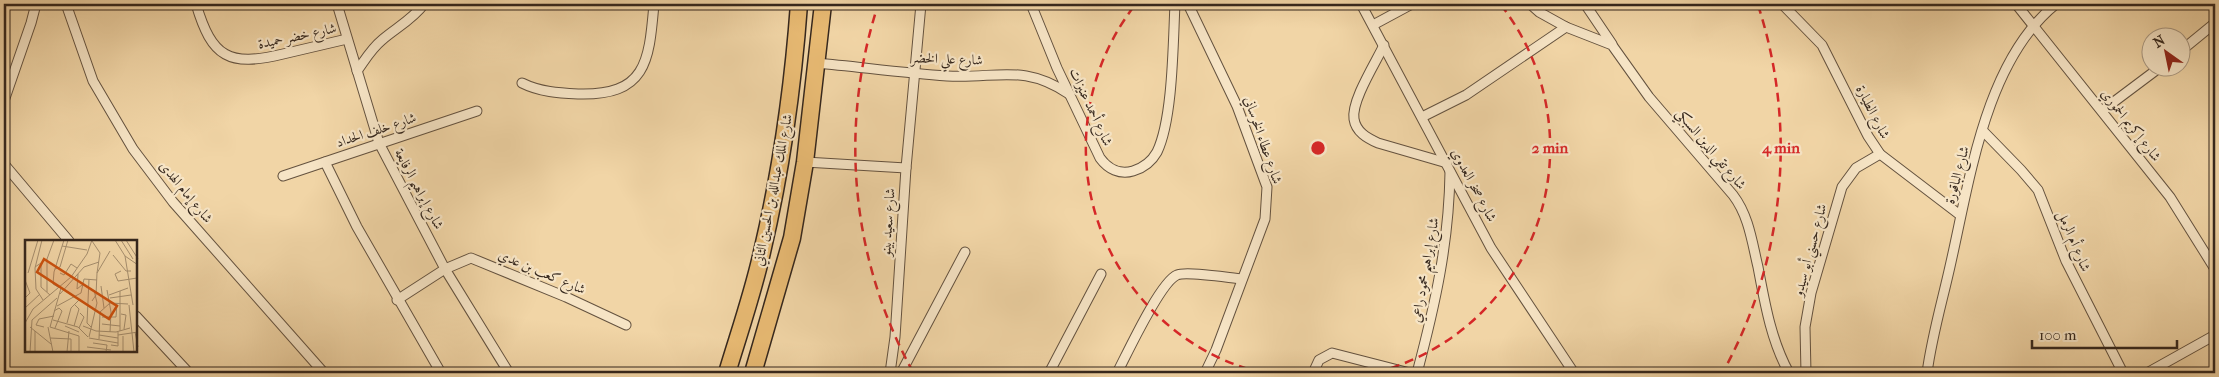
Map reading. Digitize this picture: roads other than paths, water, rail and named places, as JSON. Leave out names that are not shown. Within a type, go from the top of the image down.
[{"type":"highway","name":"شارع الملك عبدالله بن الحسين الثاني","points":[[727,373],[756,276],[772,203],[788,112],[799,4]]},
{"type":"highway","name":"شارع الملك عبدالله بن الحسين الثاني","points":[[753,373],[792,238],[805,162],[823,4]]},
{"type":"street","points":[[4,101],[36,4]]},
{"type":"street","name":"شارع إمام الهدى","points":[[66,4],[93,81],[133,149],[173,202],[324,373]]},
{"type":"street","name":"شارع خضر حميدة","points":[[196,4],[202,23],[211,40],[221,52],[232,58],[245,61],[261,59],[347,40]]},
{"type":"street","name":"شارع إبراهيم الرفايعة","points":[[337,4],[379,143],[445,269],[509,373]]},
{"type":"street","points":[[358,71],[375,47],[424,4]]},
{"type":"street","points":[[522,83],[544,92],[566,94],[593,94],[623,88],[639,73],[647,57],[651,44],[654,4]]},
{"type":"street","name":"شارع سعيد بينو","points":[[890,373],[895,337],[906,168],[921,4]]},
{"type":"street","name":"شارع أحمد عنيزات","points":[[1031,4],[1092,144],[1106,166],[1127,173],[1139,169],[1149,162],[1156,153],[1166,118],[1176,4]]},
{"type":"street","name":"شارع عطاء الخرساني","points":[[1188,4],[1237,106],[1266,187],[1265,219],[1216,350],[1205,373]]},
{"type":"street","name":"شارع صخر العدوي","points":[[1360,4],[1502,265],[1574,373]]},
{"type":"street","points":[[1373,25],[1412,4]]},
{"type":"street","points":[[1530,4],[1539,12],[1566,27],[1612,44]]},
{"type":"street","name":"شارع تقي الدين السبكي","points":[[1585,4],[1649,97],[1722,180],[1742,209],[1750,231],[1772,333],[1789,373]]},
{"type":"street","name":"شارع الطيارة","points":[[1782,4],[1822,45],[1868,136],[1880,154],[1960,215]]},
{"type":"street","name":"شارع إكريم الحموري","points":[[2016,4],[2103,110],[2175,204],[2215,269]]},
{"type":"street","name":"شارع الباقورة","points":[[1927,373],[1960,215],[1983,131],[2004,71],[2033,25],[2056,4]]},
{"type":"street","points":[[2192,42],[2215,23]]},
{"type":"street","points":[[1422,117],[1466,95],[1566,27]]},
{"type":"street","points":[[1384,46],[1358,100],[1354,114],[1357,128],[1368,139],[1448,167]]},
{"type":"street","name":"شارع علي الخضر","points":[[817,63],[949,76],[1018,74],[1051,82],[1070,96]]},
{"type":"street","points":[[2103,110],[2146,78]]},
{"type":"street","name":"شارع خلف الحداد","points":[[284,176],[477,111]]},
{"type":"street","name":"شارع أم الرمل","points":[[1983,131],[2038,190],[2066,261],[2123,373]]},
{"type":"street","name":"شارع حسني أبو سيدو","points":[[1806,373],[1804,343],[1808,310],[1842,188],[1856,168],[1880,154]]},
{"type":"street","points":[[325,162],[357,227],[397,300],[441,373]]},
{"type":"street","points":[[805,162],[906,168]]},
{"type":"street","points":[[4,164],[67,240]]},
{"type":"street","name":"شارع إبراهيم محمود راعي","points":[[1417,373],[1438,295],[1444,256],[1448,167]]},
{"type":"street","points":[[900,373],[965,252]]},
{"type":"street","name":"شارع كعب بن عدي","points":[[397,300],[445,269],[464,260],[476,259],[626,325]]},
{"type":"street","points":[[1049,373],[1101,274]]},
{"type":"street","points":[[1117,373],[1170,279],[1180,274],[1242,279]]},
{"type":"street","points":[[138,318],[189,373]]},
{"type":"street","points":[[2147,373],[2215,336]]},
{"type":"street","points":[[1313,373],[1319,360],[1332,353],[1410,373]]}]
